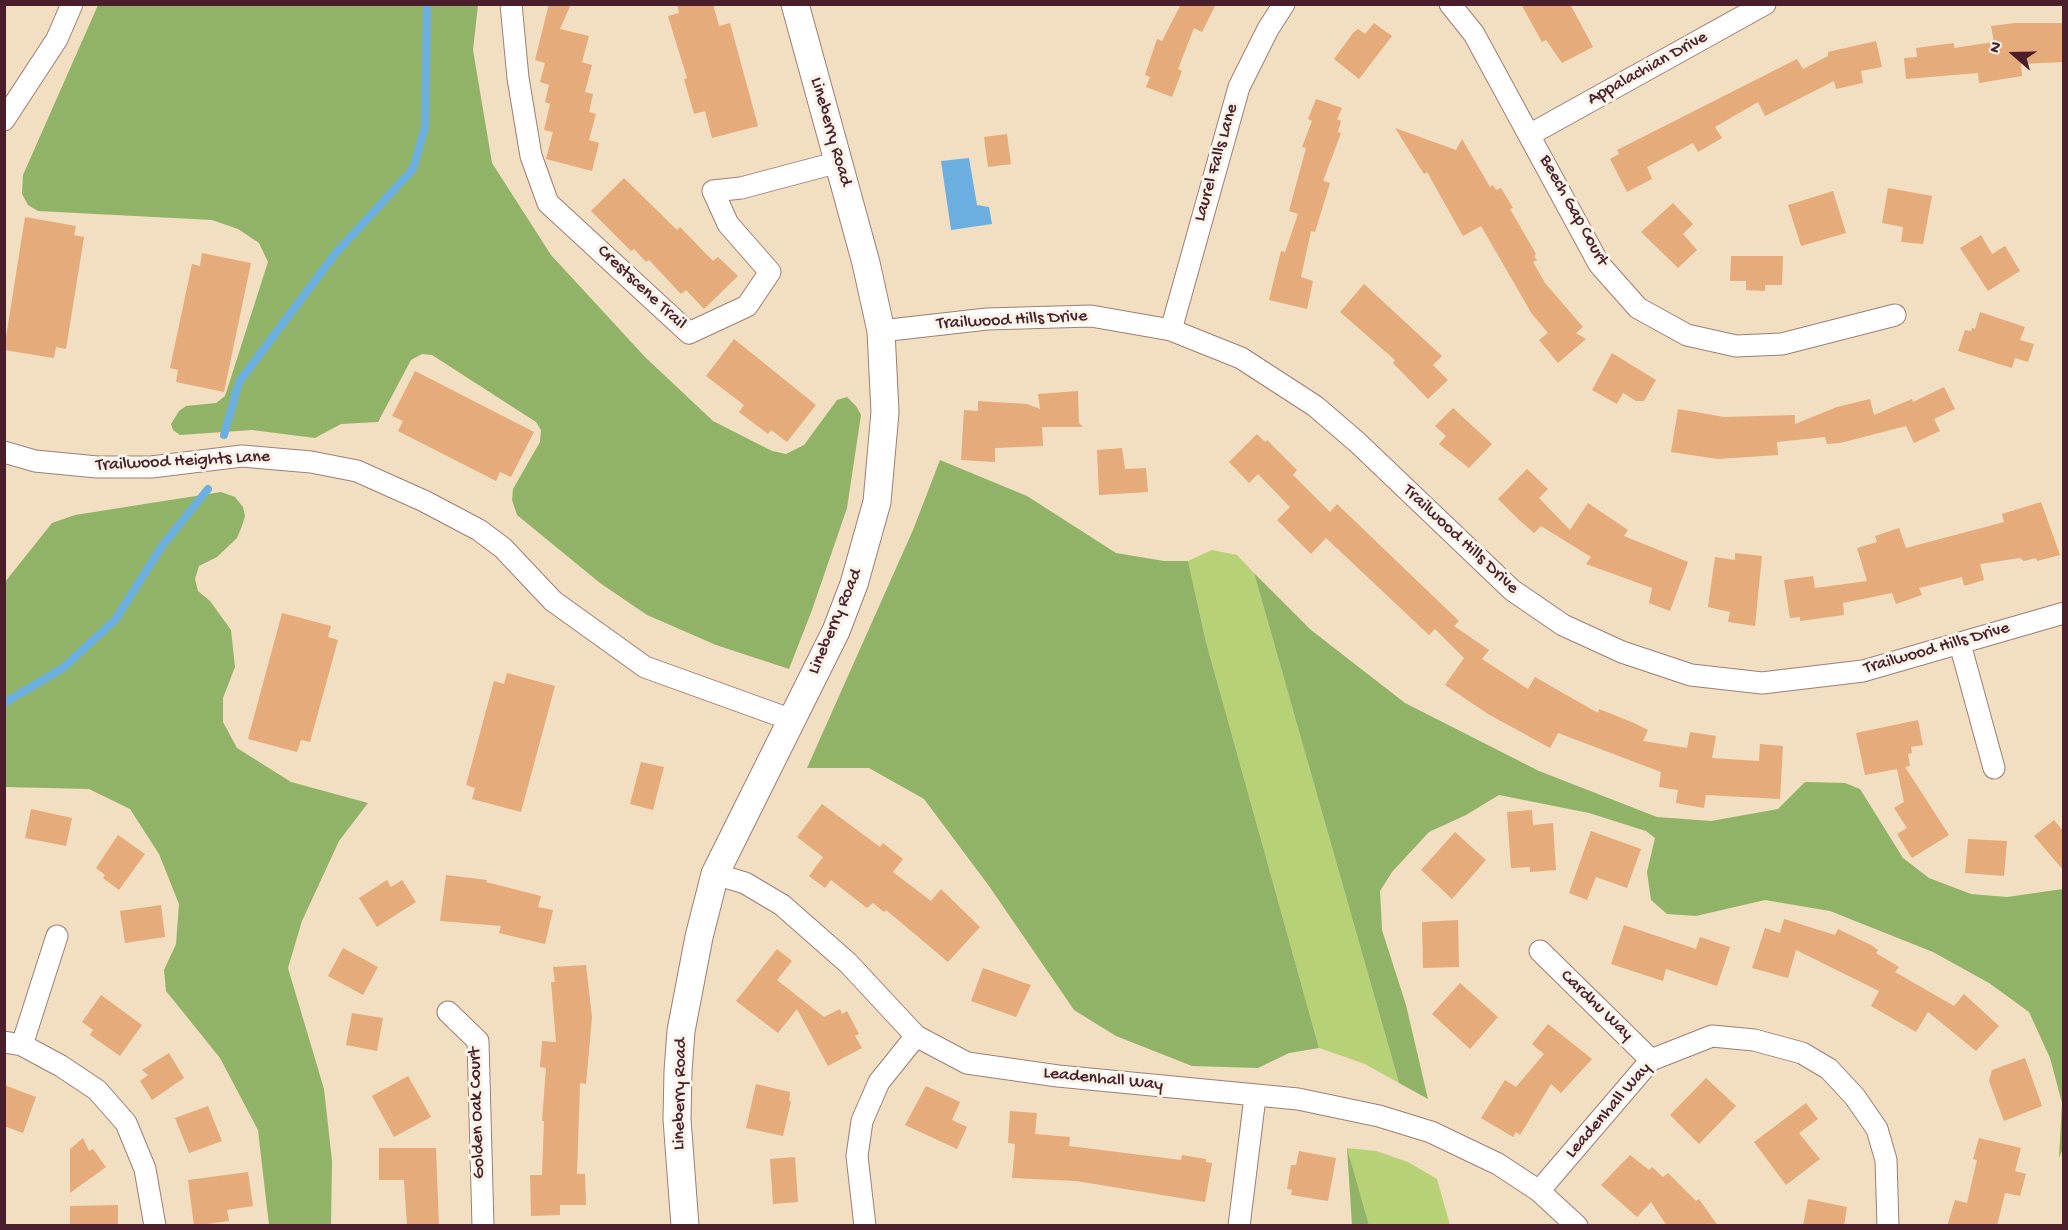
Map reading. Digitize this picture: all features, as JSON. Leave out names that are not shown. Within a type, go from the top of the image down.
[{"type":"street","points":[[4,120],[57,39],[72,4]]},
{"type":"street","name":"Crestscene Trail","points":[[511,4],[518,78],[531,156],[548,203],[689,333],[747,306],[770,272],[729,224],[713,190],[741,188],[839,162]]},
{"type":"street","name":"Lineberry Road","points":[[685,1226],[677,1119],[681,1031],[699,937],[715,874],[836,631],[867,544],[877,502],[885,412],[881,331],[866,263],[795,4]]},
{"type":"street","name":"Laurel Falls Lane","points":[[1172,330],[1239,87],[1268,29],[1284,4]]},
{"type":"street","name":"Beech Gap Court","points":[[1450,4],[1474,34],[1531,134],[1599,264],[1638,308],[1687,334],[1736,346],[1782,344],[1895,315]]},
{"type":"street","name":"Appalachian Drive","points":[[1531,134],[1765,4]]},
{"type":"street","name":"Trailwood Hills Drive","points":[[881,331],[987,319],[1091,316],[1172,330],[1241,358],[1315,406],[1357,442],[1512,590],[1563,625],[1622,652],[1691,675],[1762,683],[1863,671],[2064,614]]},
{"type":"street","name":"Trailwood Heights Lane","points":[[4,452],[35,461],[81,466],[151,466],[242,456],[311,462],[357,471],[424,501],[479,530],[503,548],[553,601],[645,667],[792,720]]},
{"type":"street","points":[[1960,644],[1994,768]]},
{"type":"street","name":"Leadenhall Way","points":[[715,874],[746,884],[782,905],[848,963],[916,1036],[968,1063],[1058,1076],[1298,1099],[1379,1116],[1431,1132],[1498,1164],[1539,1191],[1577,1226]]},
{"type":"street","points":[[57,936],[13,1043],[62,1066],[97,1090],[126,1123],[145,1169],[155,1226]]},
{"type":"street","name":"Cardhu Way","points":[[1540,951],[1651,1060]]},
{"type":"street","name":"Golden Oak Court","points":[[448,1012],[478,1041],[483,1226]]},
{"type":"street","points":[[865,1226],[857,1156],[862,1121],[879,1082],[916,1036]]},
{"type":"street","name":"Leadenhall Way","points":[[1539,1191],[1651,1060],[1712,1036],[1754,1040],[1803,1053],[1829,1069],[1855,1097],[1877,1129],[1886,1160],[1888,1226]]},
{"type":"street","points":[[1239,1226],[1255,1096]]},
{"type":"green space","points":[[98,5],[478,5],[473,50],[492,163],[551,255],[645,357],[713,421],[772,451],[786,454],[804,445],[837,400],[847,397],[861,415],[847,508],[789,669],[716,645],[647,615],[600,583],[517,515],[512,500],[513,489],[540,442],[541,430],[536,422],[432,355],[422,354],[411,360],[378,422],[341,424],[315,438],[252,430],[180,435],[173,430],[171,424],[179,411],[186,406],[216,403],[225,396],[268,262],[259,243],[238,229],[212,220],[38,211],[28,205],[22,194],[23,175]]},
{"type":"green space","points":[[940,460],[1027,496],[1116,553],[1164,561],[1188,561],[1206,642],[1319,1048],[1289,1053],[1258,1068],[1192,1066],[1116,1036],[1074,1010],[989,886],[924,799],[869,768],[807,768],[913,530]]},
{"type":"green space","points":[[221,492],[235,497],[243,507],[245,516],[237,538],[217,557],[199,566],[195,579],[198,591],[210,601],[231,630],[235,667],[223,698],[223,722],[237,748],[291,782],[368,803],[339,841],[302,921],[288,968],[324,1089],[332,1161],[331,1225],[269,1225],[258,1130],[220,1058],[166,991],[164,970],[176,944],[179,904],[159,854],[130,809],[89,789],[5,787],[5,582],[52,523],[75,515]]},
{"type":"green space","points":[[1212,550],[1237,555],[1254,573],[1399,1083],[1365,1064],[1319,1048],[1206,642],[1188,561]]},
{"type":"green space","points":[[1254,573],[1311,630],[1405,703],[1539,771],[1657,817],[1711,821],[1778,809],[1805,782],[1845,783],[1860,789],[1903,858],[1929,878],[1971,894],[2007,897],[2063,889],[2064,1146],[2059,1158],[2062,1103],[2050,1058],[2029,1012],[1989,983],[1933,952],[1830,911],[1765,900],[1696,916],[1667,914],[1651,900],[1647,872],[1655,838],[1646,831],[1589,813],[1499,795],[1466,815],[1429,832],[1392,872],[1380,891],[1382,930],[1406,1005],[1428,1099],[1399,1083]]},
{"type":"green space","points":[[1347,1148],[1376,1151],[1408,1162],[1437,1179],[1450,1225],[1369,1225]]},
{"type":"green space","points":[[1347,1148],[1369,1225],[1352,1225]]},
{"type":"water","points":[[969,158],[977,205],[989,207],[992,224],[951,230],[941,161]]},
{"type":"building","points":[[549,4],[571,4],[560,29],[589,36],[582,62],[592,65],[585,92],[593,94],[589,112],[596,114],[589,140],[599,143],[592,171],[546,159],[553,132],[544,130],[550,104],[545,102],[549,85],[540,82],[545,63],[535,60]]},
{"type":"building","points":[[677,4],[713,4],[719,26],[730,23],[758,126],[712,138],[705,111],[694,114],[684,79],[687,78],[668,16],[679,13]]},
{"type":"building","points":[[1181,4],[1216,4],[1202,32],[1194,28],[1178,69],[1182,71],[1172,97],[1146,87],[1150,77],[1145,75],[1157,39],[1162,41]]},
{"type":"building","points":[[1521,4],[1570,4],[1593,47],[1562,63],[1546,40],[1542,42]]},
{"type":"building","points":[[1374,23],[1392,36],[1359,79],[1334,59],[1353,33],[1358,29],[1365,34]]},
{"type":"building","points":[[2015,23],[2064,23],[2064,62],[2021,64],[2022,76],[1979,83],[1978,73],[1906,79],[1904,58],[1917,57],[1916,48],[1954,43],[1954,48],[1994,42],[1991,26]]},
{"type":"building","points":[[1876,41],[1882,67],[1861,71],[1863,83],[1836,89],[1834,81],[1765,116],[1758,102],[1715,127],[1722,138],[1698,152],[1693,143],[1647,167],[1652,179],[1627,192],[1610,159],[1619,154],[1617,150],[1797,59],[1803,69],[1828,56],[1828,52]]},
{"type":"building","points":[[1316,99],[1342,108],[1337,119],[1341,121],[1338,132],[1341,133],[1323,181],[1330,183],[1315,232],[1311,231],[1301,277],[1313,281],[1307,309],[1269,300],[1281,251],[1285,252],[1298,214],[1289,211],[1306,148],[1302,147],[1312,121],[1308,119]]},
{"type":"building","points":[[1395,128],[1456,150],[1462,139],[1490,187],[1493,185],[1496,190],[1501,188],[1513,208],[1510,209],[1536,254],[1534,256],[1537,260],[1533,262],[1545,283],[1583,327],[1576,333],[1586,339],[1558,363],[1539,340],[1548,333],[1532,314],[1481,226],[1463,236],[1427,172],[1424,174]]},
{"type":"building","points":[[1007,134],[1011,164],[988,167],[984,137]]},
{"type":"building","points":[[624,178],[677,230],[680,227],[713,261],[718,257],[738,276],[704,309],[686,290],[681,294],[649,260],[646,262],[634,249],[631,251],[591,211]]},
{"type":"building","points":[[1888,188],[1932,196],[1923,244],[1901,242],[1903,227],[1882,223]]},
{"type":"building","points":[[1833,191],[1846,233],[1801,246],[1788,205]]},
{"type":"building","points":[[1673,203],[1693,224],[1683,234],[1697,250],[1678,268],[1641,232]]},
{"type":"building","points":[[25,217],[76,226],[74,235],[84,237],[66,349],[56,347],[54,358],[4,350]]},
{"type":"building","points":[[1981,235],[1992,254],[2005,246],[2020,271],[1988,291],[1960,248]]},
{"type":"building","points":[[202,253],[251,263],[224,392],[176,382],[178,370],[170,368],[192,264],[200,266]]},
{"type":"building","points":[[1731,256],[1783,256],[1782,285],[1765,285],[1765,291],[1746,290],[1746,281],[1730,281]]},
{"type":"building","points":[[1364,284],[1442,356],[1433,365],[1448,380],[1428,399],[1393,363],[1395,360],[1340,312]]},
{"type":"building","points":[[1980,312],[2025,327],[2020,340],[2034,344],[2028,362],[2015,358],[2012,368],[1958,351],[1965,330],[1975,329]]},
{"type":"building","points":[[734,339],[816,405],[787,442],[771,430],[768,434],[739,412],[744,405],[706,376]]},
{"type":"building","points":[[1612,353],[1656,380],[1644,401],[1636,401],[1623,393],[1617,404],[1592,390]]},
{"type":"building","points":[[415,371],[534,432],[511,477],[500,472],[496,481],[398,431],[403,421],[392,416]]},
{"type":"building","points":[[1944,387],[1955,409],[1934,419],[1940,431],[1914,443],[1906,426],[1840,443],[1827,444],[1825,437],[1777,442],[1778,455],[1718,459],[1671,452],[1678,409],[1724,417],[1795,415],[1795,424],[1837,407],[1870,399],[1874,415],[1912,399],[1913,402]]},
{"type":"building","points":[[1078,391],[1079,423],[1083,427],[1042,427],[1043,446],[995,448],[995,462],[961,460],[964,410],[978,411],[978,401],[1027,404],[1040,409],[1038,394]]},
{"type":"building","points":[[1453,408],[1492,444],[1469,468],[1439,444],[1446,436],[1435,426]]},
{"type":"building","points":[[1257,434],[1265,442],[1267,440],[1297,470],[1293,475],[1330,512],[1337,504],[1459,621],[1454,626],[1489,650],[1482,659],[1528,689],[1535,677],[1598,713],[1599,709],[1648,730],[1643,741],[1687,748],[1690,732],[1716,736],[1712,758],[1759,761],[1760,744],[1783,746],[1780,799],[1706,795],[1704,808],[1676,803],[1678,790],[1659,787],[1661,772],[1558,733],[1550,748],[1488,714],[1445,685],[1464,658],[1435,629],[1429,635],[1326,538],[1311,554],[1277,520],[1290,507],[1258,474],[1249,483],[1229,462]]},
{"type":"building","points":[[1122,448],[1125,469],[1146,468],[1148,492],[1099,495],[1097,450]]},
{"type":"building","points":[[1527,469],[1548,489],[1539,498],[1570,530],[1588,503],[1628,530],[1624,536],[1688,562],[1670,611],[1649,603],[1652,588],[1586,564],[1591,557],[1541,526],[1534,533],[1519,520],[1498,499]]},
{"type":"building","points":[[2041,502],[2060,555],[2037,561],[2036,558],[2024,561],[2020,558],[1980,564],[1984,580],[1964,586],[1962,577],[1919,588],[1922,595],[1896,604],[1892,593],[1843,603],[1844,615],[1800,621],[1800,617],[1790,618],[1784,580],[1813,576],[1815,588],[1867,581],[1857,548],[1877,542],[1875,536],[1899,528],[1906,548],[2004,522],[2002,514]]},
{"type":"building","points":[[1735,553],[1762,556],[1755,626],[1728,622],[1730,612],[1708,607],[1715,557],[1735,560]]},
{"type":"building","points":[[282,613],[331,626],[328,637],[338,640],[310,742],[301,740],[297,752],[248,739]]},
{"type":"building","points":[[507,673],[555,686],[521,812],[472,799],[475,788],[466,785],[494,681],[504,684]]},
{"type":"building","points":[[1918,720],[1923,745],[1911,747],[1912,753],[1908,754],[1910,766],[1905,767],[1949,835],[1912,858],[1897,834],[1907,828],[1894,808],[1904,802],[1897,769],[1865,775],[1856,733]]},
{"type":"building","points":[[641,762],[664,767],[653,810],[630,804]]},
{"type":"building","points":[[822,804],[880,847],[883,843],[903,859],[893,872],[931,901],[941,889],[980,927],[948,962],[886,910],[884,912],[873,903],[867,908],[831,880],[825,888],[809,876],[823,857],[797,837]]},
{"type":"building","points":[[31,809],[72,818],[66,846],[25,838]]},
{"type":"building","points":[[1532,810],[1533,825],[1553,823],[1556,870],[1530,872],[1530,867],[1511,868],[1507,812]]},
{"type":"building","points":[[2054,820],[2064,832],[2064,871],[2034,836]]},
{"type":"building","points":[[1591,831],[1641,849],[1627,888],[1596,877],[1587,900],[1569,893]]},
{"type":"building","points":[[1455,832],[1486,860],[1452,899],[1421,870]]},
{"type":"building","points":[[118,835],[145,854],[119,890],[103,878],[105,875],[96,868]]},
{"type":"building","points":[[1968,839],[2007,841],[2004,876],[1965,873]]},
{"type":"building","points":[[446,875],[487,880],[486,882],[541,896],[538,907],[553,910],[545,944],[499,933],[501,926],[440,921]]},
{"type":"building","points":[[387,880],[391,887],[402,880],[416,902],[377,927],[359,898]]},
{"type":"building","points":[[161,905],[165,937],[125,943],[120,911]]},
{"type":"building","points":[[1784,919],[1835,935],[1838,929],[1871,945],[1878,950],[1876,953],[1899,967],[1895,972],[1954,1006],[1964,994],[1999,1026],[1976,1051],[1928,1012],[1916,1032],[1871,1006],[1879,991],[1796,950],[1788,978],[1752,968],[1765,928],[1780,933]]},
{"type":"building","points":[[1458,920],[1459,967],[1423,968],[1422,922]]},
{"type":"building","points":[[1624,925],[1696,949],[1700,937],[1730,947],[1717,986],[1666,969],[1663,981],[1611,964]]},
{"type":"building","points":[[343,948],[378,967],[363,995],[328,976]]},
{"type":"building","points":[[777,949],[792,961],[777,980],[824,1017],[840,1009],[842,1014],[847,1011],[859,1034],[855,1036],[862,1048],[828,1066],[797,1009],[778,1033],[736,1001]]},
{"type":"building","points":[[586,965],[592,1017],[586,1084],[580,1083],[577,1174],[585,1174],[586,1205],[560,1205],[560,1215],[531,1216],[530,1175],[542,1175],[544,1121],[542,1121],[546,1068],[540,1067],[542,1041],[556,1042],[551,982],[555,982],[553,967]]},
{"type":"building","points":[[983,968],[1031,985],[1016,1017],[971,1001]]},
{"type":"building","points":[[1460,983],[1498,1017],[1470,1049],[1432,1014]]},
{"type":"building","points":[[101,995],[142,1025],[120,1056],[90,1035],[93,1030],[82,1022]]},
{"type":"building","points":[[352,1013],[383,1018],[377,1051],[346,1045]]},
{"type":"building","points":[[1548,1024],[1592,1059],[1561,1093],[1551,1084],[1520,1135],[1516,1132],[1513,1137],[1481,1118],[1505,1080],[1516,1087],[1544,1054],[1532,1044]]},
{"type":"building","points":[[169,1053],[184,1078],[152,1100],[140,1081],[148,1075],[142,1070]]},
{"type":"building","points":[[2025,1058],[2042,1106],[2004,1121],[1989,1081],[1992,1070]]},
{"type":"building","points":[[408,1076],[431,1117],[394,1137],[372,1096]]},
{"type":"building","points":[[1706,1078],[1736,1106],[1699,1144],[1670,1115]]},
{"type":"building","points":[[756,1084],[790,1092],[789,1101],[791,1101],[783,1136],[746,1128]]},
{"type":"building","points":[[4,1085],[36,1097],[23,1133],[4,1126]]},
{"type":"building","points":[[926,1086],[960,1102],[952,1120],[967,1127],[957,1149],[905,1125]]},
{"type":"building","points":[[1806,1103],[1818,1119],[1799,1133],[1820,1159],[1786,1185],[1754,1142]]},
{"type":"building","points":[[208,1106],[222,1141],[189,1153],[175,1118]]},
{"type":"building","points":[[1010,1111],[1037,1113],[1035,1134],[1070,1137],[1069,1146],[1181,1160],[1182,1155],[1206,1159],[1206,1162],[1212,1163],[1205,1202],[1076,1181],[1012,1178],[1015,1144],[1008,1143]]},
{"type":"building","points":[[83,1138],[89,1151],[93,1149],[106,1167],[70,1193],[70,1149]]},
{"type":"building","points":[[1979,1138],[2021,1148],[2015,1171],[2026,1174],[2020,1196],[2005,1193],[1997,1226],[1947,1226],[1955,1200],[1967,1203],[1977,1160],[1973,1159]]},
{"type":"building","points":[[379,1148],[436,1148],[439,1226],[407,1226],[404,1180],[379,1180]]},
{"type":"building","points":[[1299,1151],[1336,1158],[1328,1201],[1291,1195],[1292,1190],[1287,1189],[1291,1165],[1296,1165]]},
{"type":"building","points":[[1630,1155],[1649,1170],[1652,1167],[1663,1177],[1668,1173],[1696,1201],[1699,1199],[1718,1226],[1667,1226],[1651,1202],[1637,1217],[1601,1185]]},
{"type":"building","points":[[795,1157],[798,1202],[773,1204],[770,1159]]},
{"type":"building","points":[[248,1172],[253,1206],[227,1210],[229,1221],[194,1226],[188,1180]]},
{"type":"building","points":[[1808,1199],[1847,1207],[1844,1226],[1803,1226]]},
{"type":"building","points":[[118,1205],[118,1226],[70,1226],[70,1206]]},
{"type":"waterway","points":[[224,435],[239,382],[335,254],[413,169],[425,127],[427,4]]},
{"type":"waterway","points":[[4,703],[63,668],[115,620],[162,546],[208,489]]}]
